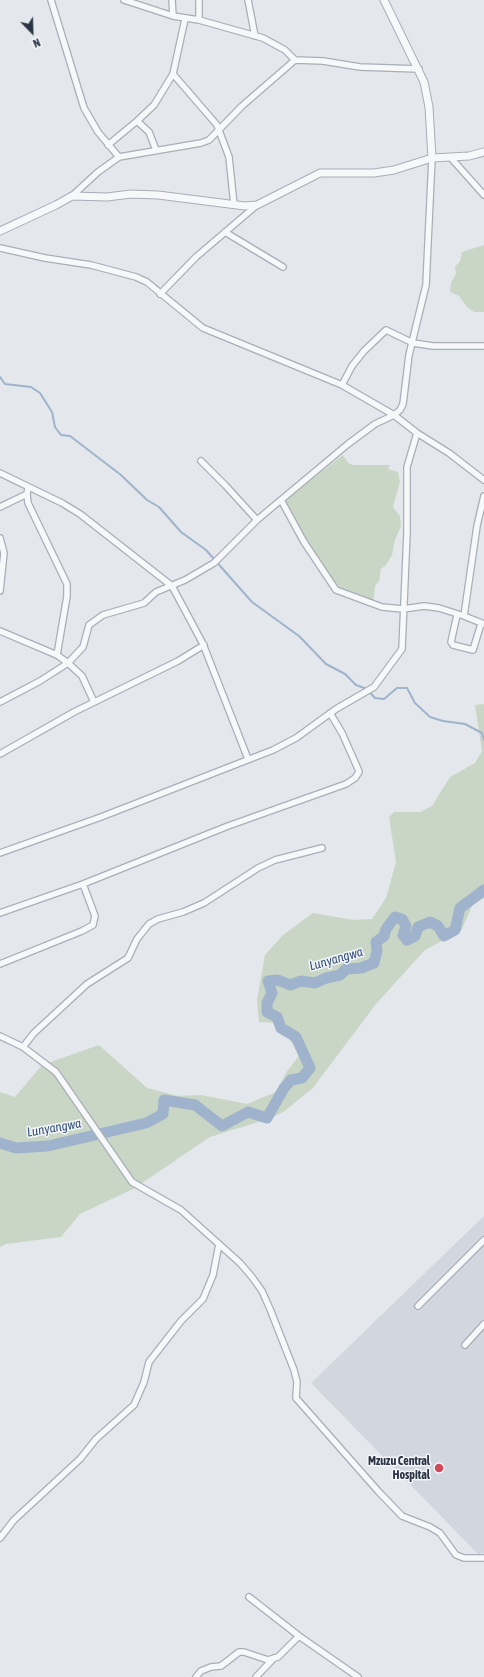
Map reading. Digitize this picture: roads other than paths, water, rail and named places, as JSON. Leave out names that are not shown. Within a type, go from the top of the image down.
[{"type":"street","points":[[51,0],[84,108],[92,124],[119,157]]},
{"type":"street","points":[[124,0],[134,1],[173,16],[199,20],[255,36],[277,45],[295,60],[322,61],[360,67],[419,69]]},
{"type":"street","points":[[172,0],[173,16]]},
{"type":"street","points":[[199,0],[199,20]]},
{"type":"street","points":[[248,0],[255,36]]},
{"type":"street","points":[[0,702],[40,681],[68,663],[83,647],[89,625],[93,621],[103,615],[144,603],[156,592],[172,586],[216,562],[257,520],[365,430],[394,415],[400,410],[403,404],[409,354],[413,343],[426,285],[432,158],[429,107],[424,82],[419,69],[384,0]]},
{"type":"street","points":[[108,145],[154,106],[173,74],[185,18]]},
{"type":"street","points":[[0,231],[72,196],[98,172],[119,157],[201,143],[209,140],[242,106],[295,60]]},
{"type":"street","points":[[173,74],[203,108],[219,130],[229,157],[234,205]]},
{"type":"street","points":[[136,121],[149,132],[156,150]]},
{"type":"street","points":[[160,294],[196,257],[256,205],[320,173],[394,170],[432,158],[451,158],[484,152]]},
{"type":"street","points":[[451,158],[484,195]]},
{"type":"street","points":[[72,196],[107,197],[131,194],[158,195],[234,205],[256,205]]},
{"type":"street","points":[[225,232],[283,267]]},
{"type":"street","points":[[0,248],[45,258],[91,264],[114,270],[147,282],[203,328],[342,385],[394,415],[417,433],[449,453],[484,480]]},
{"type":"street","points":[[342,385],[352,366],[364,351],[386,330],[413,343],[433,346],[484,346]]},
{"type":"street","points":[[0,853],[101,817],[273,750],[296,738],[330,713],[369,692],[402,652],[407,533],[407,467],[417,433]]},
{"type":"street","points":[[201,461],[257,520]]},
{"type":"street","points":[[0,473],[27,491],[62,503],[80,514],[172,586],[204,645],[248,759]]},
{"type":"street","points":[[0,507],[27,491]]},
{"type":"street","points":[[27,491],[28,503],[67,584],[67,596],[57,655]]},
{"type":"street","points":[[464,616],[477,526],[484,496]]},
{"type":"street","points":[[281,500],[304,542],[336,590],[382,607],[403,609],[424,606],[439,608],[483,624],[472,650],[453,645],[451,642],[457,615]]},
{"type":"street","points":[[0,538],[4,553],[0,591]]},
{"type":"street","points":[[0,630],[57,655],[68,663],[82,676],[94,702]]},
{"type":"street","points":[[0,754],[94,702],[178,661],[204,645]]},
{"type":"street","points":[[0,913],[83,884],[228,826],[343,785],[355,778],[359,772],[358,769],[342,733],[330,713]]},
{"type":"street","points":[[23,1047],[34,1033],[87,984],[128,958],[137,939],[149,924],[158,919],[183,912],[204,903],[258,868],[269,863],[322,848]]},
{"type":"street","points":[[0,964],[82,931],[93,925],[95,916],[83,884]]},
{"type":"street","points":[[0,1036],[23,1047],[56,1072],[132,1182],[181,1210],[240,1263],[262,1291],[294,1370],[297,1382],[296,1398],[402,1516],[430,1527],[440,1533],[456,1555],[464,1558],[484,1558]]},
{"type":"street","points":[[418,1306],[484,1240]]},
{"type":"street","points":[[0,1538],[14,1520],[80,1458],[96,1439],[134,1404],[144,1382],[149,1362],[181,1321],[203,1298],[213,1275],[219,1244]]},
{"type":"street","points":[[465,1345],[484,1324]]},
{"type":"street","points":[[249,1597],[299,1636],[358,1677]]},
{"type":"street","points":[[196,1677],[201,1671],[211,1667],[221,1666],[239,1652],[244,1652],[268,1660],[274,1658],[282,1653],[299,1636]]},
{"type":"street","points":[[256,1677],[274,1658]]},
{"type":"waterway","points":[[0,377],[5,384],[31,387],[40,393],[52,412],[55,427],[61,435],[70,436],[121,475],[147,500],[159,507],[181,532],[206,550],[252,602],[299,636],[326,664],[345,674],[356,685],[367,689],[375,698],[384,699],[397,688],[407,688],[415,703],[430,717],[443,721],[465,724],[482,733],[484,740]]},
{"type":"waterway","name":"Lunyangwa","points":[[0,1143],[16,1148],[48,1146],[146,1123],[163,1114],[164,1100],[195,1105],[222,1126],[248,1112],[267,1118],[284,1088],[291,1080],[302,1078],[310,1068],[296,1037],[281,1028],[277,1017],[267,1012],[267,1003],[272,993],[268,981],[278,980],[290,985],[301,981],[315,983],[326,978],[340,975],[346,969],[361,968],[374,963],[377,951],[376,942],[384,936],[386,929],[395,917],[402,919],[406,926],[403,935],[407,940],[415,936],[418,927],[430,922],[438,926],[444,936],[455,930],[460,908],[484,890]]},
{"type":"place","name":"Mzuzu Central Hospital","points":[[439,1468]]}]
